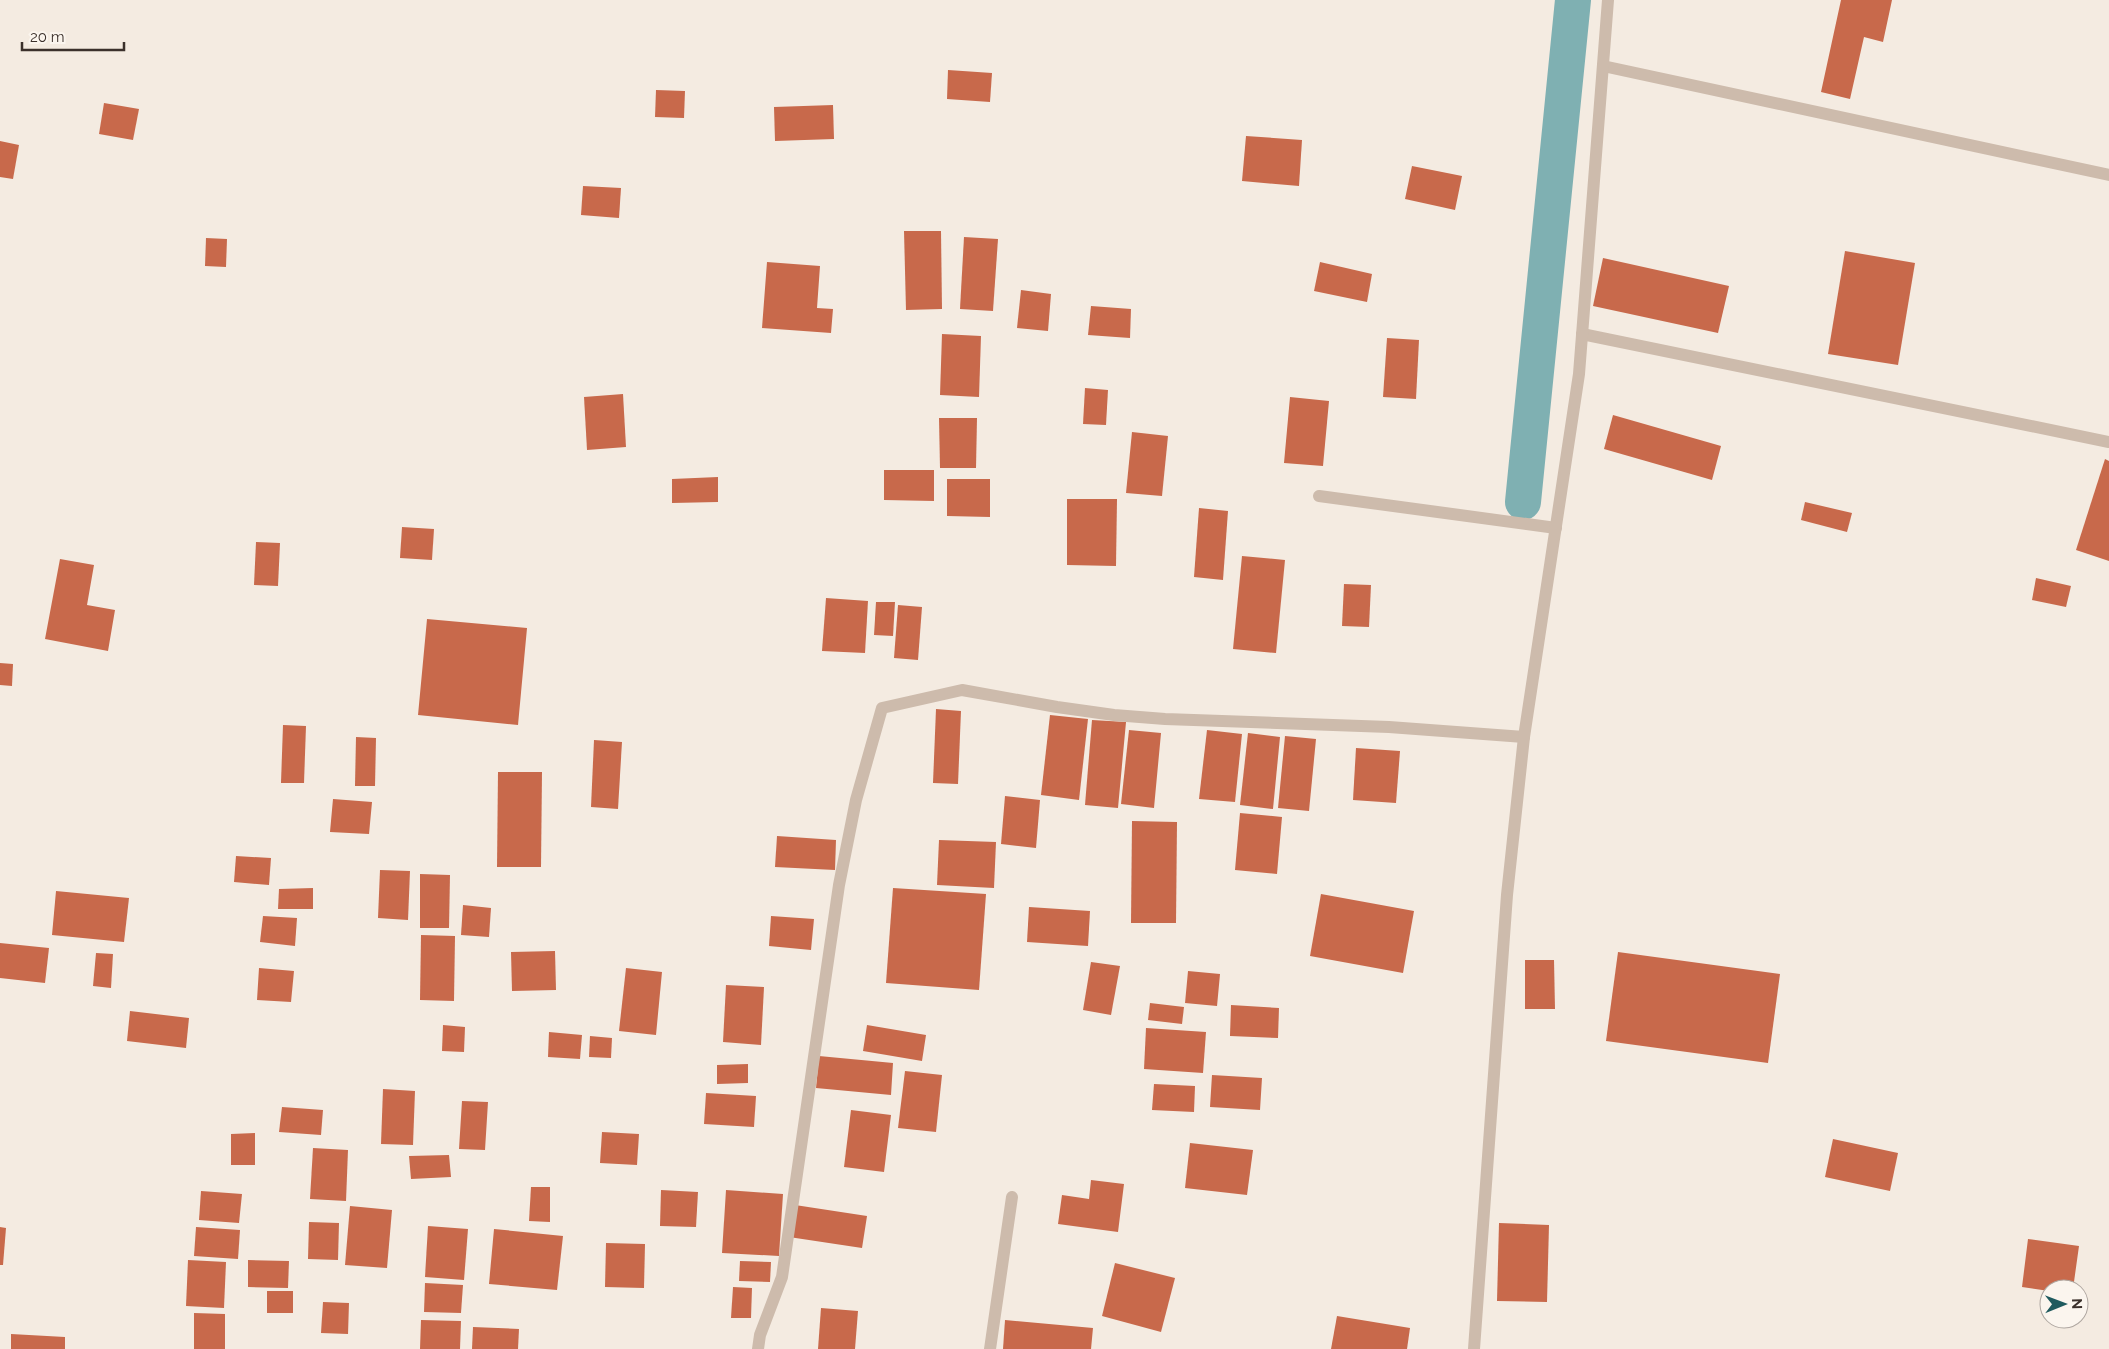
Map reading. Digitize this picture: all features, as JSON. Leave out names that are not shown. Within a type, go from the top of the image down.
[{"type":"street","points":[[1474,1349],[1507,896],[1524,736],[1579,374],[1608,0]]},
{"type":"street","points":[[1602,66],[2109,176]]},
{"type":"street","points":[[1582,334],[2109,442]]},
{"type":"street","points":[[1319,496],[1556,528]]},
{"type":"street","points":[[758,1349],[760,1335],[782,1277],[839,884],[856,800],[882,708],[962,690],[1114,715],[1165,719],[1390,727],[1524,736]]},
{"type":"street","points":[[990,1349],[1012,1197]]},
{"type":"building","points":[[1841,0],[1892,0],[1883,42],[1864,37],[1850,99],[1821,92]]},
{"type":"building","points":[[948,70],[992,73],[990,102],[947,99]]},
{"type":"building","points":[[656,90],[685,91],[684,118],[655,117]]},
{"type":"building","points":[[104,103],[139,109],[133,140],[99,134]]},
{"type":"building","points":[[833,105],[834,139],[775,141],[774,107]]},
{"type":"building","points":[[1246,136],[1302,140],[1299,186],[1242,181]]},
{"type":"building","points":[[0,141],[19,145],[13,179],[0,177]]},
{"type":"building","points":[[1412,166],[1462,176],[1455,210],[1405,199]]},
{"type":"building","points":[[583,186],[621,188],[619,218],[581,215]]},
{"type":"building","points":[[904,231],[941,231],[942,309],[906,310]]},
{"type":"building","points":[[964,237],[998,239],[993,311],[960,309]]},
{"type":"building","points":[[206,238],[227,239],[226,267],[205,266]]},
{"type":"building","points":[[1845,251],[1915,263],[1898,365],[1828,354]]},
{"type":"building","points":[[1603,258],[1729,286],[1718,333],[1593,306]]},
{"type":"building","points":[[767,262],[820,266],[817,308],[833,309],[831,333],[762,328]]},
{"type":"building","points":[[1320,262],[1372,274],[1367,302],[1314,291]]},
{"type":"building","points":[[1021,290],[1051,294],[1048,331],[1017,328]]},
{"type":"building","points":[[1091,306],[1131,309],[1130,338],[1088,335]]},
{"type":"building","points":[[942,334],[981,336],[979,397],[940,395]]},
{"type":"building","points":[[1387,338],[1419,340],[1416,399],[1383,397]]},
{"type":"building","points":[[1085,388],[1108,390],[1106,425],[1083,424]]},
{"type":"building","points":[[623,394],[626,447],[587,450],[584,397]]},
{"type":"building","points":[[1290,397],[1329,401],[1323,466],[1284,463]]},
{"type":"building","points":[[1613,415],[1721,446],[1712,480],[1604,449]]},
{"type":"building","points":[[939,418],[977,418],[976,468],[940,468]]},
{"type":"building","points":[[1132,432],[1168,436],[1162,496],[1126,493]]},
{"type":"building","points":[[2105,459],[2109,461],[2109,561],[2076,550]]},
{"type":"building","points":[[884,470],[934,470],[934,501],[884,500]]},
{"type":"building","points":[[718,477],[718,502],[672,503],[672,479]]},
{"type":"building","points":[[947,479],[990,479],[990,517],[947,516]]},
{"type":"building","points":[[1067,499],[1117,499],[1116,566],[1067,565]]},
{"type":"building","points":[[1805,502],[1852,513],[1847,532],[1801,520]]},
{"type":"building","points":[[1199,508],[1228,511],[1223,580],[1194,577]]},
{"type":"building","points":[[402,527],[434,529],[432,560],[400,558]]},
{"type":"building","points":[[256,542],[280,543],[278,586],[254,585]]},
{"type":"building","points":[[1242,556],[1285,560],[1276,653],[1233,649]]},
{"type":"building","points":[[60,559],[94,565],[87,605],[115,610],[108,651],[45,639]]},
{"type":"building","points":[[2036,578],[2071,586],[2066,607],[2032,600]]},
{"type":"building","points":[[1344,584],[1371,585],[1369,627],[1342,626]]},
{"type":"building","points":[[826,598],[868,601],[865,653],[822,651]]},
{"type":"building","points":[[876,602],[895,602],[893,636],[874,635]]},
{"type":"building","points":[[898,605],[922,607],[918,660],[894,658]]},
{"type":"building","points":[[427,619],[527,628],[518,725],[418,715]]},
{"type":"building","points":[[0,663],[13,664],[12,686],[0,685]]},
{"type":"building","points":[[936,709],[961,711],[958,784],[933,783]]},
{"type":"building","points":[[1050,715],[1088,719],[1079,800],[1041,795]]},
{"type":"building","points":[[1092,720],[1126,722],[1118,808],[1085,805]]},
{"type":"building","points":[[283,725],[306,726],[304,783],[281,783]]},
{"type":"building","points":[[1129,730],[1161,733],[1154,808],[1121,804]]},
{"type":"building","points":[[1207,730],[1242,734],[1235,802],[1199,799]]},
{"type":"building","points":[[1248,733],[1280,737],[1273,809],[1240,805]]},
{"type":"building","points":[[1285,736],[1316,739],[1309,811],[1278,808]]},
{"type":"building","points":[[356,737],[376,738],[375,786],[355,786]]},
{"type":"building","points":[[594,740],[622,742],[618,809],[591,807]]},
{"type":"building","points":[[1356,748],[1400,751],[1396,803],[1353,800]]},
{"type":"building","points":[[498,772],[542,772],[541,867],[497,867]]},
{"type":"building","points":[[1005,796],[1040,800],[1036,848],[1001,844]]},
{"type":"building","points":[[333,799],[372,802],[369,834],[330,832]]},
{"type":"building","points":[[1240,813],[1282,817],[1277,874],[1235,870]]},
{"type":"building","points":[[1132,821],[1177,822],[1176,923],[1131,923]]},
{"type":"building","points":[[777,836],[836,840],[835,870],[775,867]]},
{"type":"building","points":[[939,840],[996,842],[994,888],[937,885]]},
{"type":"building","points":[[236,856],[271,858],[269,885],[234,882]]},
{"type":"building","points":[[380,870],[410,871],[408,920],[378,918]]},
{"type":"building","points":[[420,874],[450,875],[449,928],[420,928]]},
{"type":"building","points":[[313,888],[313,909],[278,909],[279,889]]},
{"type":"building","points":[[893,888],[986,894],[979,990],[886,983]]},
{"type":"building","points":[[56,891],[129,898],[124,942],[52,935]]},
{"type":"building","points":[[1321,894],[1414,911],[1403,973],[1310,956]]},
{"type":"building","points":[[463,905],[491,908],[489,937],[461,935]]},
{"type":"building","points":[[1029,907],[1090,911],[1088,946],[1027,942]]},
{"type":"building","points":[[263,916],[297,918],[295,946],[260,942]]},
{"type":"building","points":[[771,916],[814,919],[811,950],[769,946]]},
{"type":"building","points":[[421,935],[455,936],[454,1001],[420,1000]]},
{"type":"building","points":[[0,943],[49,948],[45,983],[0,978]]},
{"type":"building","points":[[555,951],[556,990],[512,991],[511,952]]},
{"type":"building","points":[[1618,952],[1780,974],[1768,1063],[1606,1041]]},
{"type":"building","points":[[96,953],[113,954],[111,988],[93,986]]},
{"type":"building","points":[[1525,960],[1554,960],[1555,1009],[1525,1009]]},
{"type":"building","points":[[1091,962],[1120,966],[1111,1015],[1083,1010]]},
{"type":"building","points":[[259,968],[294,971],[291,1002],[257,1000]]},
{"type":"building","points":[[626,968],[662,972],[656,1035],[619,1031]]},
{"type":"building","points":[[1188,971],[1220,974],[1217,1006],[1185,1003]]},
{"type":"building","points":[[726,985],[764,987],[761,1045],[723,1042]]},
{"type":"building","points":[[1150,1003],[1184,1007],[1182,1024],[1148,1020]]},
{"type":"building","points":[[1231,1005],[1279,1008],[1278,1038],[1230,1036]]},
{"type":"building","points":[[130,1011],[189,1018],[186,1048],[127,1041]]},
{"type":"building","points":[[443,1025],[465,1027],[464,1052],[442,1051]]},
{"type":"building","points":[[867,1025],[926,1035],[922,1061],[863,1051]]},
{"type":"building","points":[[1146,1028],[1206,1032],[1203,1073],[1144,1069]]},
{"type":"building","points":[[549,1032],[582,1035],[580,1059],[548,1057]]},
{"type":"building","points":[[590,1036],[612,1038],[611,1058],[589,1057]]},
{"type":"building","points":[[819,1056],[893,1063],[891,1095],[816,1088]]},
{"type":"building","points":[[748,1064],[748,1083],[717,1084],[717,1065]]},
{"type":"building","points":[[905,1071],[942,1075],[936,1132],[898,1128]]},
{"type":"building","points":[[1212,1075],[1262,1078],[1260,1110],[1210,1107]]},
{"type":"building","points":[[1154,1084],[1195,1086],[1194,1112],[1152,1110]]},
{"type":"building","points":[[383,1089],[415,1091],[413,1145],[381,1144]]},
{"type":"building","points":[[706,1093],[756,1096],[754,1127],[704,1124]]},
{"type":"building","points":[[462,1101],[488,1102],[485,1150],[459,1149]]},
{"type":"building","points":[[282,1107],[323,1110],[321,1135],[279,1132]]},
{"type":"building","points":[[851,1110],[891,1115],[884,1172],[844,1167]]},
{"type":"building","points":[[602,1132],[639,1134],[637,1165],[600,1163]]},
{"type":"building","points":[[255,1133],[255,1165],[231,1165],[231,1134]]},
{"type":"building","points":[[1833,1139],[1898,1153],[1890,1191],[1825,1177]]},
{"type":"building","points":[[1190,1143],[1253,1150],[1247,1195],[1185,1188]]},
{"type":"building","points":[[313,1148],[348,1150],[346,1201],[310,1199]]},
{"type":"building","points":[[449,1155],[451,1177],[411,1179],[409,1156]]},
{"type":"building","points":[[1091,1180],[1124,1184],[1118,1232],[1058,1224],[1062,1195],[1089,1199]]},
{"type":"building","points":[[531,1187],[550,1187],[550,1222],[529,1221]]},
{"type":"building","points":[[661,1190],[698,1192],[696,1227],[660,1226]]},
{"type":"building","points":[[726,1190],[783,1194],[779,1256],[722,1253]]},
{"type":"building","points":[[201,1191],[242,1194],[239,1223],[199,1220]]},
{"type":"building","points":[[795,1205],[867,1216],[862,1248],[789,1237]]},
{"type":"building","points":[[350,1206],[392,1210],[387,1268],[345,1265]]},
{"type":"building","points":[[309,1222],[339,1223],[338,1260],[308,1259]]},
{"type":"building","points":[[1499,1223],[1549,1225],[1547,1302],[1497,1301]]},
{"type":"building","points":[[428,1226],[468,1229],[464,1280],[425,1277]]},
{"type":"building","points":[[0,1227],[6,1228],[3,1265],[0,1265]]},
{"type":"building","points":[[196,1227],[240,1230],[238,1259],[194,1256]]},
{"type":"building","points":[[494,1229],[563,1236],[557,1290],[489,1284]]},
{"type":"building","points":[[2028,1239],[2079,1246],[2074,1279],[2039,1279],[2039,1290],[2022,1287]]},
{"type":"building","points":[[606,1243],[645,1244],[644,1288],[605,1287]]},
{"type":"building","points":[[188,1260],[226,1262],[224,1308],[186,1306]]},
{"type":"building","points":[[248,1260],[289,1261],[288,1288],[248,1287]]},
{"type":"building","points":[[740,1261],[771,1262],[770,1282],[739,1281]]},
{"type":"building","points":[[1115,1263],[1175,1278],[1161,1332],[1102,1316]]},
{"type":"building","points":[[425,1283],[463,1285],[461,1313],[424,1312]]},
{"type":"building","points":[[733,1287],[752,1288],[751,1318],[731,1318]]},
{"type":"building","points":[[267,1291],[293,1291],[293,1313],[267,1313]]},
{"type":"building","points":[[323,1302],[349,1303],[348,1334],[321,1333]]},
{"type":"building","points":[[821,1308],[858,1311],[855,1349],[818,1349]]},
{"type":"building","points":[[194,1313],[225,1314],[225,1349],[194,1349]]},
{"type":"building","points":[[1337,1316],[1410,1328],[1407,1349],[1331,1349]]},
{"type":"building","points":[[421,1320],[461,1321],[460,1349],[420,1349]]},
{"type":"building","points":[[1005,1320],[1093,1328],[1091,1349],[1003,1349]]},
{"type":"building","points":[[473,1327],[519,1329],[518,1349],[472,1349]]},
{"type":"building","points":[[11,1334],[65,1337],[65,1349],[11,1349]]},
{"type":"waterway","points":[[1523,502],[1573,0]]}]
